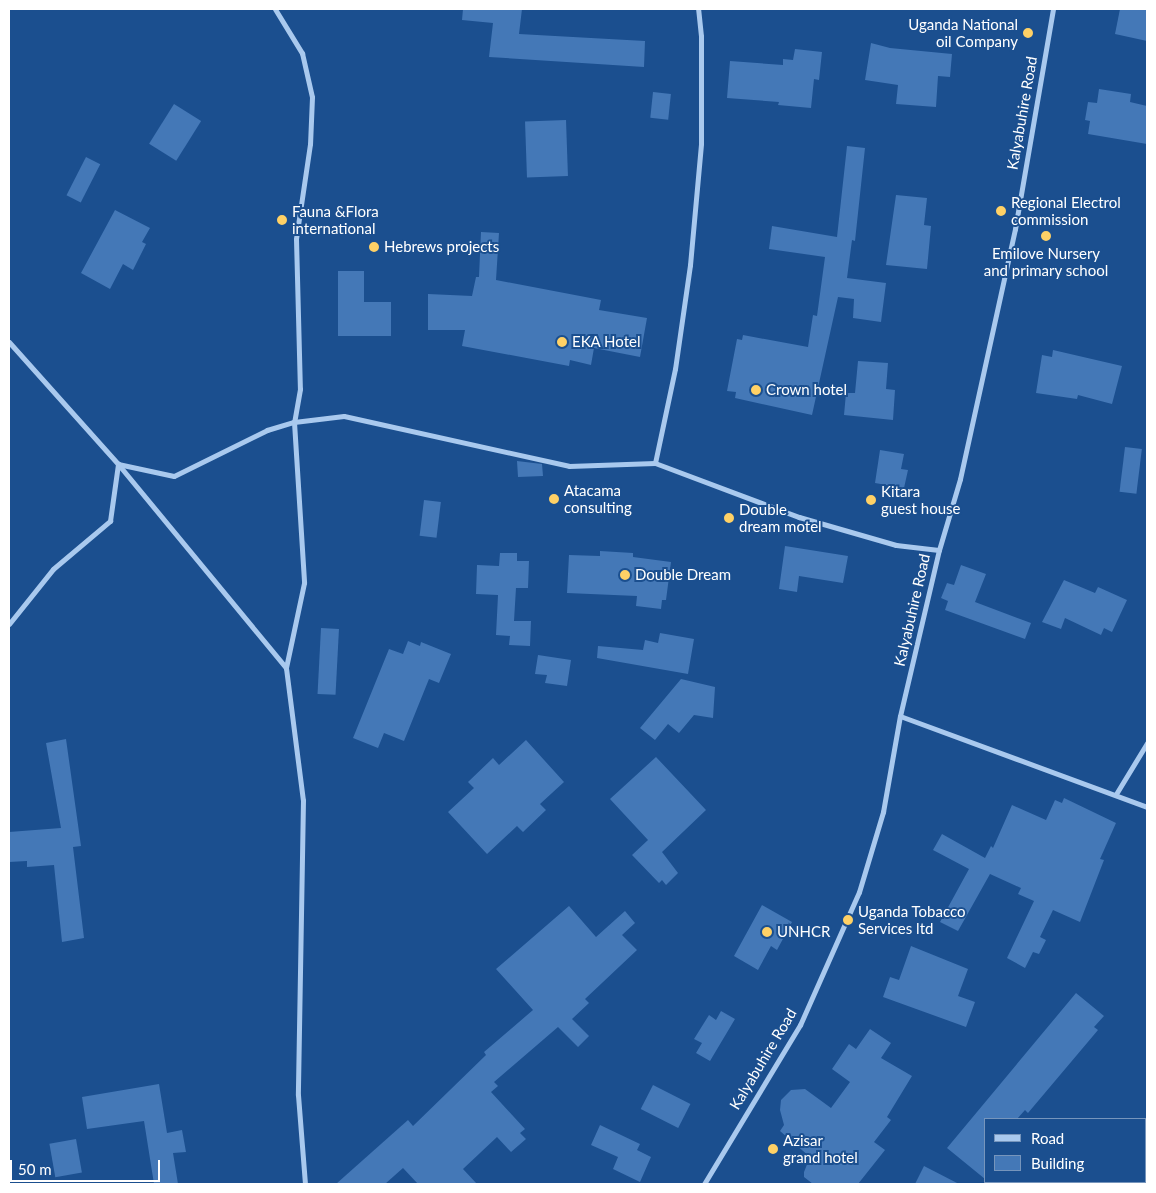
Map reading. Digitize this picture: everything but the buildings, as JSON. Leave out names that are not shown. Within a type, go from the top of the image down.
[{"type":"street","points":[[275,9],[302,53],[312,97],[310,144],[296,239],[300,390],[294,422],[304,582],[286,668],[303,800],[298,1095],[305,1184]]},
{"type":"street","points":[[655,463],[676,369],[690,265],[701,142],[701,36],[698,9]]},
{"type":"street","name":"Kalyabuhire Road","points":[[704,1184],[800,1025],[858,892],[883,812],[900,716],[939,550],[960,479],[1016,229],[1053,9]]},
{"type":"street","points":[[9,342],[118,464],[286,668]]},
{"type":"street","points":[[118,464],[174,476],[267,430],[294,422],[344,416],[374,420],[569,466],[655,463],[799,518],[896,545],[939,550]]},
{"type":"street","points":[[9,624],[53,569],[110,520],[118,464]]},
{"type":"street","points":[[900,716],[1147,807]]},
{"type":"street","points":[[1116,794],[1147,743]]},
{"type":"place","name":"Uganda National oil Company","points":[[1028,33]]},
{"type":"place","name":"Regional Electrol commission","points":[[1001,211]]},
{"type":"place","name":"Fauna &Flora international","points":[[282,220]]},
{"type":"place","name":"Emilove Nursery and primary school","points":[[1046,236]]},
{"type":"place","name":"Hebrews projects","points":[[374,247]]},
{"type":"place","name":"EKA Hotel","points":[[562,342]]},
{"type":"place","name":"Crown hotel","points":[[756,390]]},
{"type":"place","name":"Atacama consulting","points":[[554,499]]},
{"type":"place","name":"Kitara guest house","points":[[871,500]]},
{"type":"place","name":"Double dream motel","points":[[729,518]]},
{"type":"place","name":"Double Dream","points":[[625,575]]},
{"type":"place","name":"Uganda Tobacco Services ltd","points":[[848,920]]},
{"type":"place","name":"UNHCR","points":[[767,932]]},
{"type":"place","name":"Azisar grand hotel","points":[[773,1149]]}]
